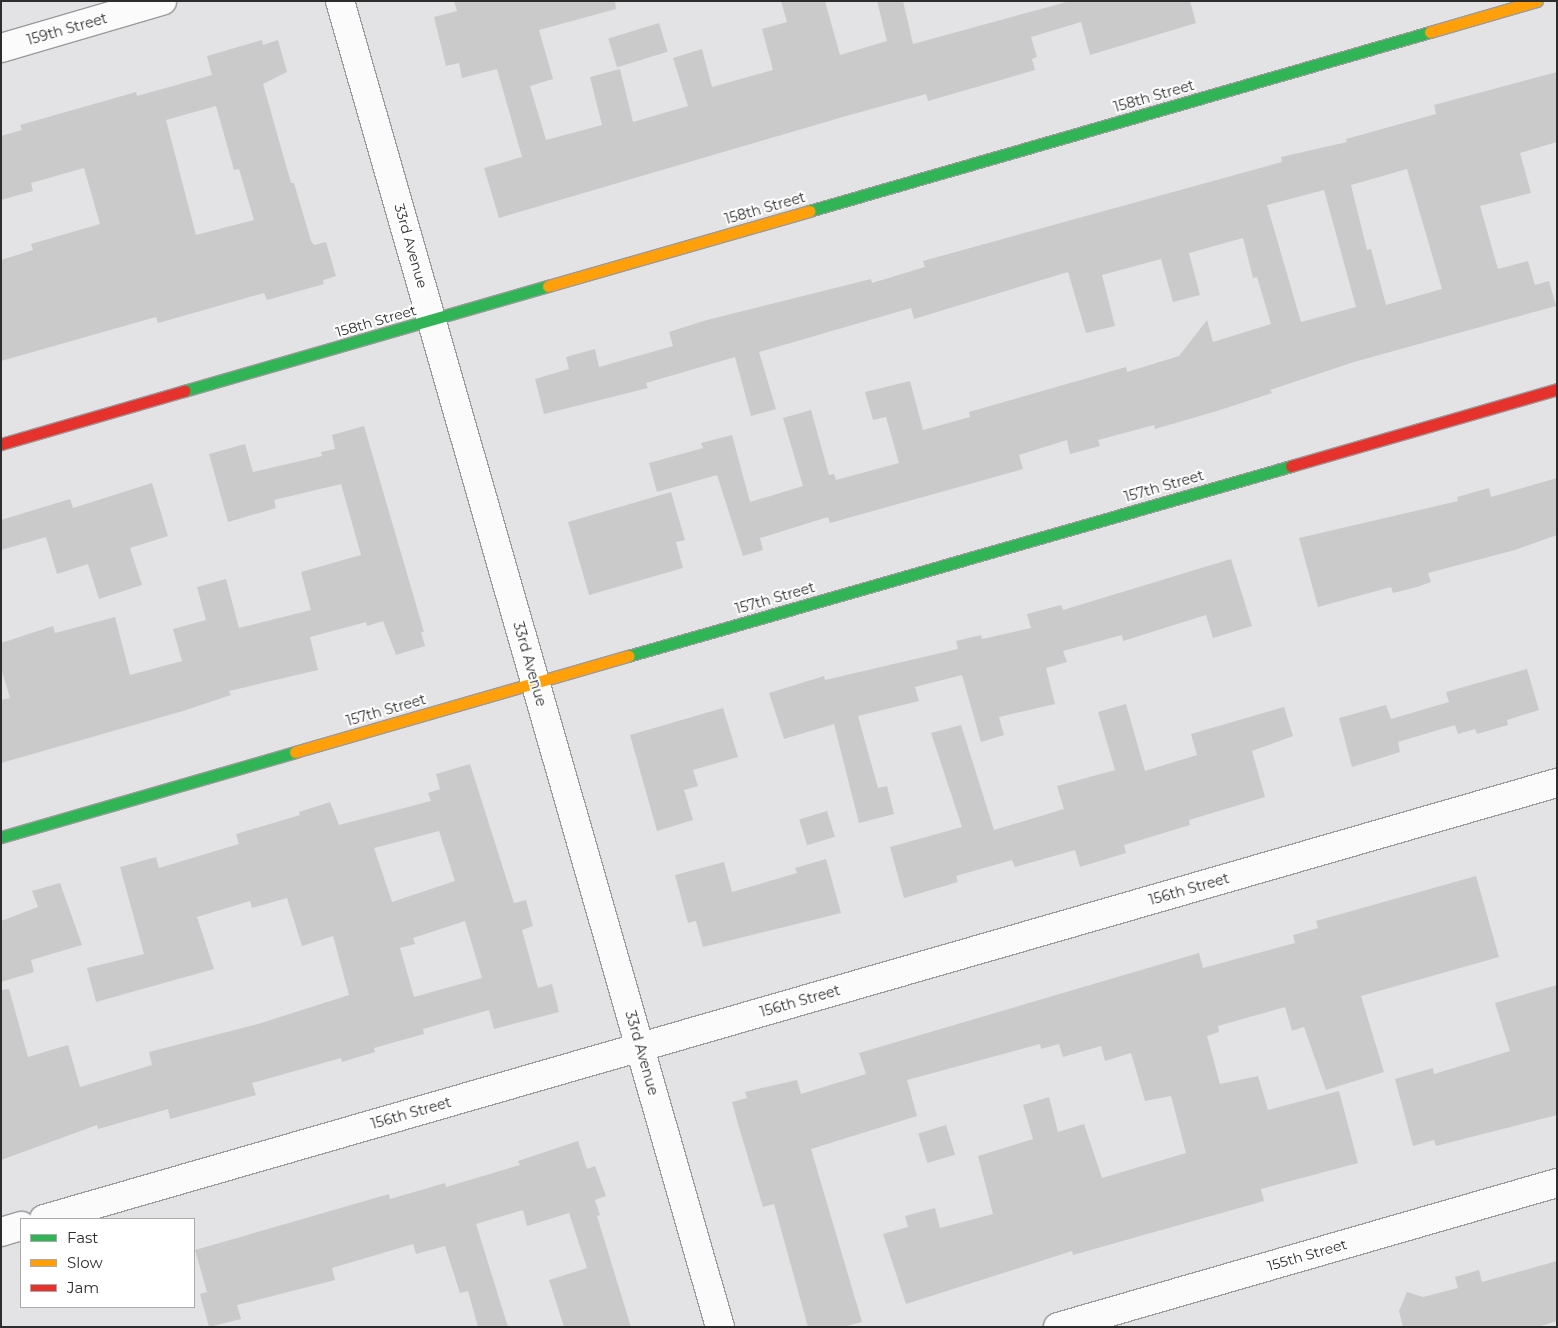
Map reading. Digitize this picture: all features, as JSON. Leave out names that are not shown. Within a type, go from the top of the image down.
[{"type":"street","name":"159th Street","points":[[1,48],[162,1]]},
{"type":"street","name":"33rd Avenue","points":[[340,1],[720,1327]]},
{"type":"street","name":"158th Street","points":[[1,444],[1537,1]]},
{"type":"street","name":"157th Street","points":[[1,837],[1557,389]]},
{"type":"street","name":"156th Street","points":[[47,1218],[1557,783]]},
{"type":"street","name":"155th Street","points":[[1058,1327],[1557,1183]]},
{"type":"street","points":[[1,1232],[20,1226]]},
{"type":"building","points":[[454,1],[615,1],[616,9],[539,30],[553,79],[530,86],[546,140],[602,125],[590,77],[620,69],[633,122],[688,106],[673,58],[702,49],[712,87],[773,70],[762,29],[787,22],[781,1],[825,1],[840,55],[887,41],[877,1],[903,1],[913,44],[1070,1],[1190,1],[1196,23],[1090,55],[1081,22],[1031,37],[1037,57],[1032,59],[1035,70],[928,101],[926,94],[846,116],[499,218],[484,168],[522,157],[497,69],[462,78],[459,63],[446,66],[434,17],[457,11]]},
{"type":"building","points":[[659,23],[668,52],[617,67],[608,38]]},
{"type":"building","points":[[262,40],[263,45],[278,40],[287,72],[263,84],[291,183],[294,183],[311,241],[314,245],[326,242],[336,276],[323,280],[324,284],[267,300],[264,293],[158,323],[156,317],[1,361],[1,260],[33,250],[31,244],[100,224],[84,168],[31,183],[33,191],[1,200],[1,136],[22,130],[20,125],[136,92],[137,96],[212,75],[207,56]],"holes":[[[216,106],[234,170],[239,169],[254,220],[196,235],[166,120]]]},
{"type":"building","points":[[1557,72],[1557,142],[1520,153],[1531,193],[1480,206],[1498,269],[1528,261],[1535,285],[1549,281],[1556,306],[1354,362],[1270,390],[1272,393],[1217,411],[1155,429],[1154,425],[1098,440],[1100,446],[1070,454],[1067,440],[1019,455],[1023,469],[830,523],[828,517],[760,538],[763,550],[743,556],[717,475],[657,492],[649,463],[703,448],[701,443],[732,435],[750,502],[803,486],[783,418],[811,410],[829,475],[834,474],[836,480],[899,463],[886,417],[873,420],[865,392],[910,381],[923,430],[970,417],[969,412],[1126,367],[1127,372],[1179,356],[1207,320],[1213,342],[1271,324],[1257,277],[1253,278],[1243,238],[1189,253],[1200,295],[1173,302],[1161,259],[1102,275],[1115,326],[1086,333],[1068,272],[914,319],[911,308],[759,352],[776,409],[751,416],[735,357],[646,383],[648,388],[544,414],[535,379],[569,369],[566,357],[595,349],[599,367],[673,346],[669,332],[707,320],[871,279],[872,283],[925,267],[923,261],[1282,162],[1281,157],[1347,142],[1346,139],[1436,114],[1434,105]],"holes":[[[1407,169],[1442,289],[1386,305],[1371,249],[1367,250],[1351,185]],[[1324,190],[1356,307],[1301,322],[1267,205]]]},
{"type":"building","points":[[364,426],[424,632],[421,632],[425,646],[396,655],[383,621],[367,626],[366,622],[310,637],[318,670],[229,691],[231,695],[183,711],[1,763],[1,700],[10,698],[1,668],[1,643],[53,626],[55,633],[115,617],[130,675],[182,661],[173,629],[206,620],[197,587],[226,579],[239,628],[311,610],[301,572],[361,555],[341,484],[274,500],[276,508],[228,522],[209,454],[245,444],[253,472],[322,456],[321,452],[335,449],[332,435]]},
{"type":"building","points":[[1557,478],[1557,535],[1515,550],[1428,573],[1431,582],[1417,587],[1393,593],[1391,587],[1318,607],[1299,538],[1458,501],[1457,497],[1489,488],[1491,497]]},
{"type":"building","points":[[152,483],[168,536],[130,548],[142,585],[99,599],[88,564],[57,574],[46,537],[1,550],[1,520],[70,499],[73,508]]},
{"type":"building","points":[[671,492],[685,540],[676,542],[683,568],[589,595],[568,522]]},
{"type":"building","points":[[1231,559],[1252,626],[1213,638],[1206,615],[1123,641],[1122,635],[1063,651],[1067,662],[1046,668],[1055,704],[999,717],[1004,735],[981,742],[962,675],[915,687],[919,701],[858,716],[878,788],[887,786],[894,814],[859,823],[834,724],[784,739],[769,693],[824,676],[825,680],[958,649],[956,641],[981,635],[982,639],[1031,628],[1027,614],[1061,605],[1063,610]]},
{"type":"building","points":[[1527,669],[1539,710],[1507,720],[1508,725],[1477,734],[1475,729],[1458,734],[1455,725],[1398,742],[1400,752],[1352,767],[1339,718],[1386,705],[1391,719],[1449,702],[1446,692]]},
{"type":"building","points":[[1126,704],[1145,771],[1197,755],[1191,734],[1284,707],[1293,736],[1252,751],[1265,797],[1189,820],[1190,825],[1124,845],[1126,853],[1080,867],[1075,850],[1015,867],[1012,860],[956,876],[958,882],[904,898],[890,847],[962,827],[931,733],[961,725],[994,830],[1064,809],[1057,786],[1115,770],[1098,712]]},
{"type":"building","points":[[723,708],[738,757],[693,770],[698,786],[684,790],[693,820],[657,831],[630,735]]},
{"type":"building","points":[[470,764],[514,903],[526,900],[533,926],[522,930],[538,988],[552,984],[559,1012],[494,1029],[489,1010],[423,1029],[424,1034],[374,1048],[375,1052],[342,1062],[341,1058],[252,1083],[256,1095],[170,1119],[168,1109],[98,1129],[97,1125],[1,1160],[1,990],[9,989],[28,1057],[68,1045],[80,1087],[152,1065],[149,1052],[258,1024],[349,995],[333,936],[302,946],[287,898],[252,908],[250,901],[197,917],[214,969],[96,1002],[87,968],[144,954],[120,867],[156,857],[159,868],[239,844],[236,834],[300,815],[299,812],[330,802],[339,825],[431,801],[428,793],[440,789],[436,774]],"holes":[[[439,831],[455,881],[392,902],[374,848]],[[465,921],[482,978],[414,997],[400,948],[415,944],[413,938]]]},
{"type":"building","points":[[827,811],[835,837],[807,845],[799,819]]},
{"type":"building","points":[[826,859],[841,913],[703,947],[696,921],[688,923],[675,875],[724,862],[732,892],[797,873],[795,868]]},
{"type":"building","points":[[1476,876],[1499,957],[1361,996],[1384,1072],[1326,1090],[1304,1027],[1292,1031],[1285,1007],[1218,1026],[1219,1032],[1207,1036],[1220,1084],[1258,1076],[1268,1110],[1339,1091],[1358,1163],[1261,1189],[1264,1201],[1073,1255],[1072,1251],[906,1304],[883,1234],[908,1227],[905,1216],[935,1208],[940,1228],[993,1214],[978,1156],[1033,1139],[1023,1105],[1049,1097],[1058,1132],[1084,1124],[1102,1178],[1186,1153],[1171,1096],[1145,1101],[1131,1053],[1105,1061],[1101,1046],[1063,1057],[1059,1044],[1041,1049],[1040,1044],[907,1080],[917,1116],[811,1149],[862,1322],[843,1327],[808,1327],[774,1204],[763,1207],[732,1102],[747,1098],[745,1092],[797,1080],[801,1094],[866,1074],[859,1053],[1199,953],[1203,968],[1295,943],[1293,935],[1318,928],[1316,921]]},
{"type":"building","points":[[60,883],[82,945],[31,960],[34,972],[1,982],[1,921],[38,907],[32,891]]},
{"type":"building","points":[[1557,985],[1557,1115],[1436,1146],[1434,1140],[1413,1146],[1395,1079],[1433,1068],[1434,1074],[1510,1051],[1495,1003]]},
{"type":"building","points":[[946,1125],[955,1155],[927,1163],[918,1133]]},
{"type":"building","points":[[578,1141],[587,1169],[595,1166],[606,1196],[595,1200],[600,1215],[597,1216],[631,1327],[564,1327],[549,1280],[587,1268],[569,1213],[527,1226],[523,1210],[476,1224],[508,1327],[478,1327],[468,1291],[460,1293],[445,1246],[416,1254],[413,1244],[332,1268],[335,1280],[237,1305],[241,1319],[209,1327],[200,1294],[207,1292],[195,1250],[389,1194],[390,1199],[445,1183],[446,1187],[520,1165],[518,1161]]},
{"type":"building","points":[[1557,1261],[1557,1321],[1538,1327],[1403,1327],[1399,1311],[1407,1292],[1423,1297],[1458,1288],[1455,1277],[1479,1270],[1482,1282]]},
{"type":"traffic: fast","points":[[809,211],[1430,32]]},
{"type":"traffic: fast","points":[[184,391],[548,286]]},
{"type":"traffic: fast","points":[[628,656],[1291,466]]},
{"type":"traffic: fast","points":[[1,837],[295,752]]},
{"type":"traffic: slow","points":[[1430,32],[1537,1]]},
{"type":"traffic: slow","points":[[548,286],[809,211]]},
{"type":"traffic: slow","points":[[295,752],[628,656]]},
{"type":"traffic: jam","points":[[1291,466],[1557,389]]},
{"type":"traffic: jam","points":[[1,444],[184,391]]}]
